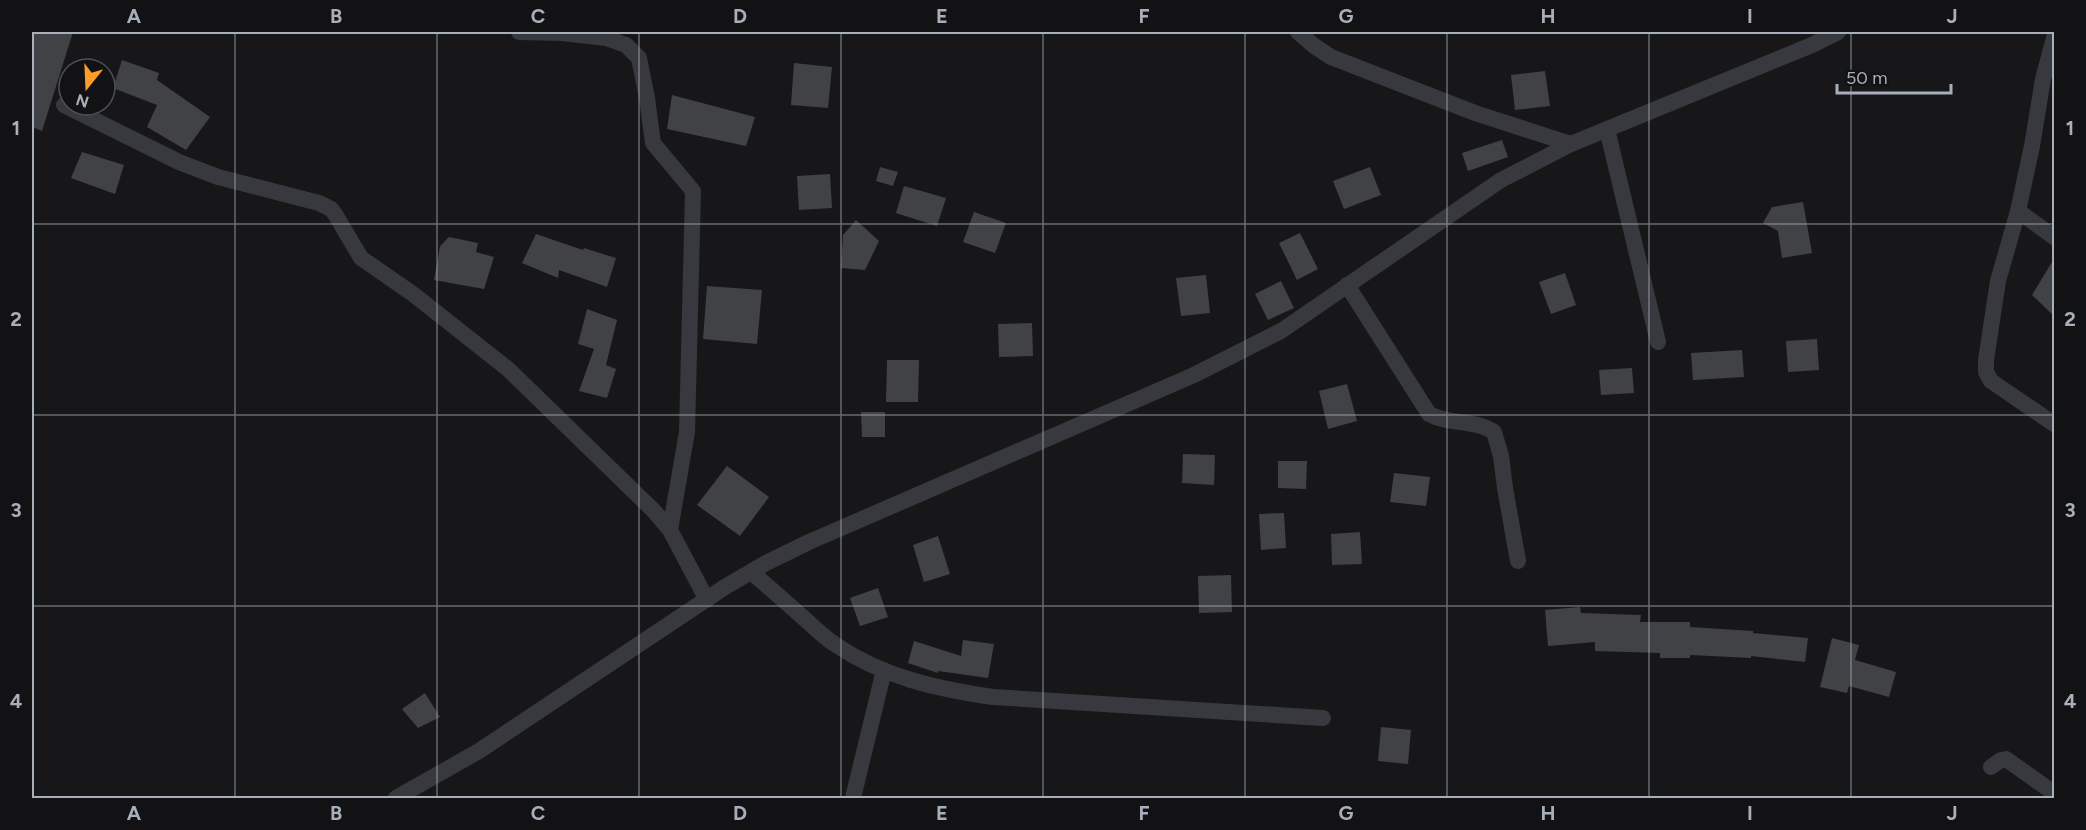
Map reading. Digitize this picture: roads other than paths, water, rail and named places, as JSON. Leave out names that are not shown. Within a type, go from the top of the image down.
[{"type":"street","points":[[519,32],[606,38],[626,45],[639,58],[653,143],[693,191],[687,432],[670,530]]},
{"type":"street","points":[[1298,32],[1331,57],[1475,113],[1571,144]]},
{"type":"street","points":[[396,798],[479,751],[751,572],[883,508],[1194,375],[1281,331],[1501,180],[1571,144],[1812,45],[1838,32]]},
{"type":"street","points":[[2055,38],[2043,79],[2018,211],[1998,281],[1986,372],[1991,381],[2055,424]]},
{"type":"street","points":[[88,117],[179,162],[218,177],[320,202],[331,209],[361,258],[413,294],[508,369],[654,512],[670,530],[707,600]]},
{"type":"street","points":[[1607,129],[1658,342]]},
{"type":"street","points":[[2018,211],[2055,237]]},
{"type":"street","points":[[1347,285],[1429,414],[1438,419],[1486,427],[1494,432],[1502,456],[1505,488],[1518,561]]},
{"type":"street","points":[[751,572],[833,643],[884,670],[915,682],[951,691],[993,697],[1323,718]]},
{"type":"street","points":[[853,798],[884,670]]},
{"type":"street","points":[[1990,767],[2001,759],[2006,759],[2055,793]]}]
